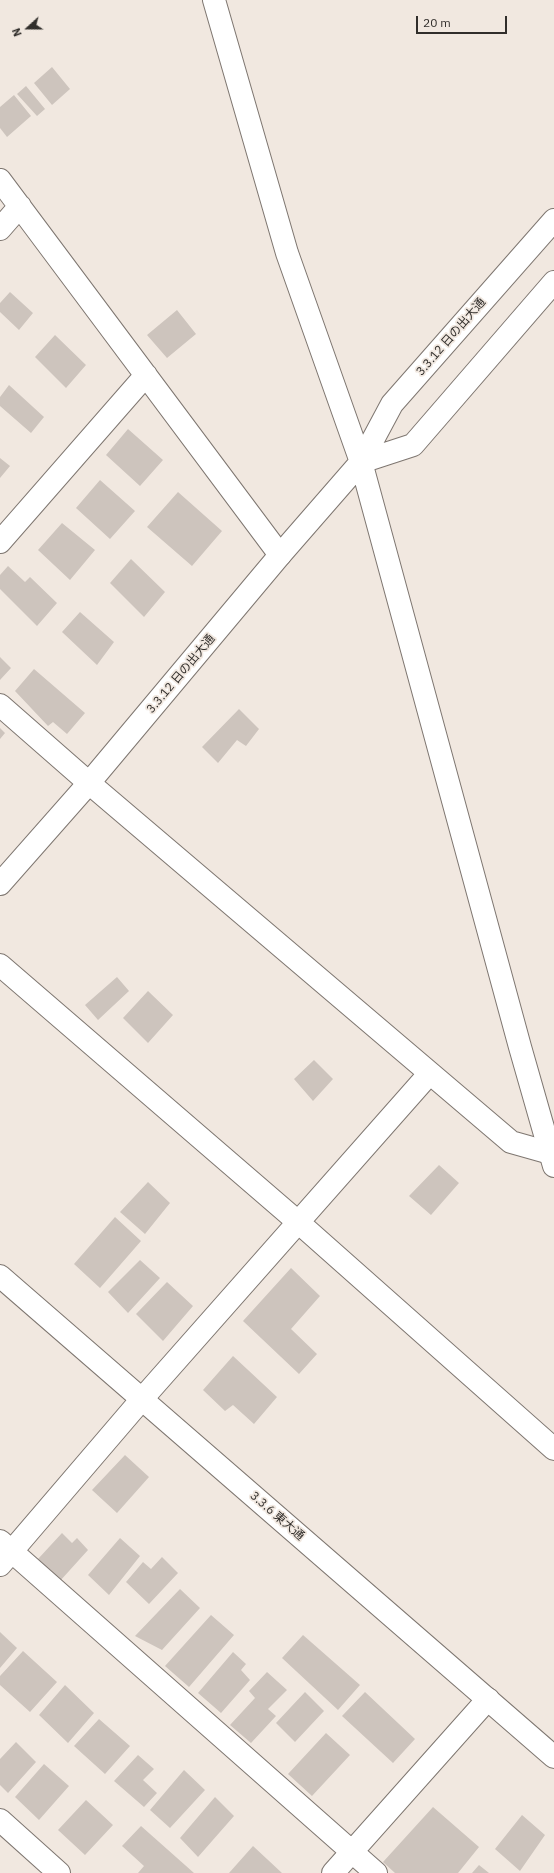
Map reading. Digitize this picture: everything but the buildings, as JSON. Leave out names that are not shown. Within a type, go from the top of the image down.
[{"type":"street","points":[[214,0],[287,254],[361,462],[552,1160]]},
{"type":"street","points":[[0,180],[280,555]]},
{"type":"street","points":[[0,229],[20,206]]},
{"type":"street","name":"3.3.12 日の出大通","points":[[0,884],[89,783],[280,555],[361,462],[392,404],[554,220]]},
{"type":"street","points":[[361,462],[413,445],[554,282]]},
{"type":"street","points":[[0,542],[146,374]]},
{"type":"street","points":[[0,705],[89,783],[511,1142],[552,1160]]},
{"type":"street","points":[[0,965],[298,1222],[554,1449]]},
{"type":"street","points":[[376,1873],[4,1552],[142,1400],[430,1074]]},
{"type":"street","name":"3.3.6 東大通","points":[[0,1276],[554,1757]]},
{"type":"street","points":[[333,1873],[488,1699]]},
{"type":"street","points":[[0,1820],[59,1873]]}]
